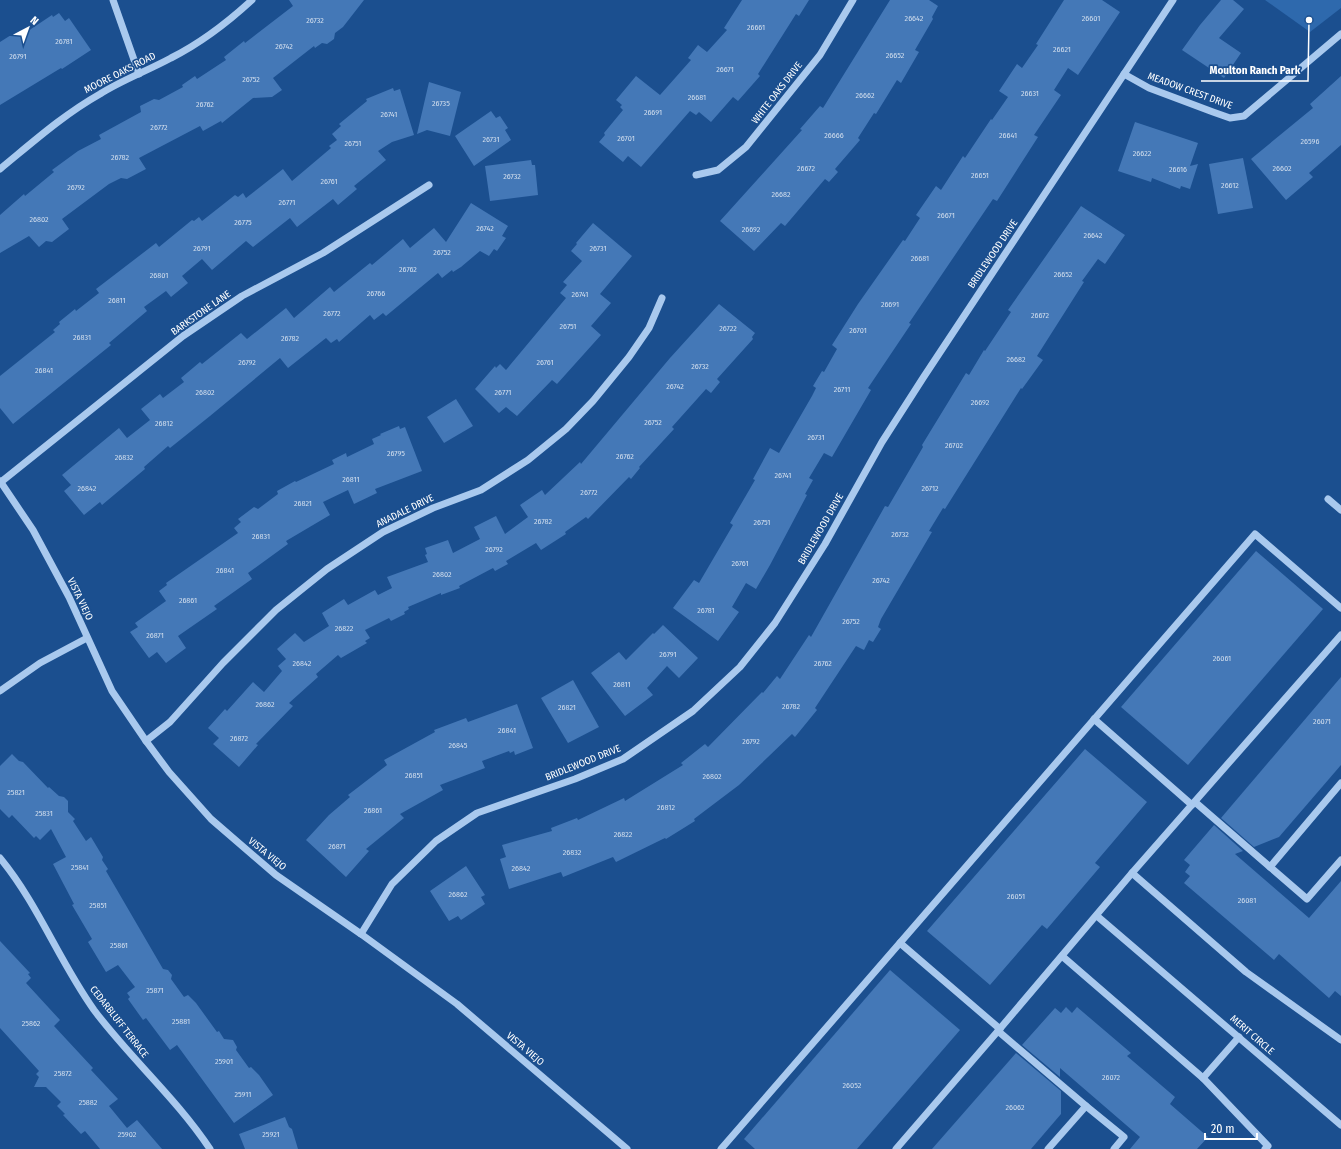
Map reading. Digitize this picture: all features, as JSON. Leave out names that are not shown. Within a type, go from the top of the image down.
[{"type":"street","points":[[113,0],[139,74]]},
{"type":"street","name":"MOORE OAKS ROAD","points":[[0,168],[63,116],[100,93],[204,40],[252,0]]},
{"type":"street","name":"WHITE OAKS DRIVE","points":[[696,176],[718,170],[746,147],[820,55],[853,0]]},
{"type":"street","name":"BRIDLEWOOD DRIVE","points":[[361,934],[392,884],[436,841],[476,814],[624,759],[693,711],[740,667],[775,623],[825,544],[882,442],[1173,0]]},
{"type":"street","name":"MEADOW CREST DRIVE","points":[[1124,74],[1149,88],[1230,118],[1244,116],[1341,34]]},
{"type":"street","name":"BARKSTONE LANE","points":[[0,482],[183,336],[242,296],[323,253],[429,185]]},
{"type":"street","name":"ANADALE DRIVE","points":[[146,741],[170,722],[223,663],[276,610],[327,569],[383,532],[433,508],[480,490],[528,460],[566,429],[593,401],[629,357],[649,328],[662,298]]},
{"type":"street","name":"VISTA VIEJO","points":[[0,482],[33,530],[69,597],[112,691],[169,772],[211,819],[276,875],[361,934],[457,1004],[627,1149]]},
{"type":"street","points":[[1328,499],[1341,510]]},
{"type":"street","points":[[721,1149],[1255,534],[1341,608]]},
{"type":"street","points":[[896,1149],[1097,916],[1132,873],[1341,635]]},
{"type":"street","points":[[0,692],[40,663],[87,638]]},
{"type":"street","points":[[1094,719],[1307,899],[1341,860]]},
{"type":"street","points":[[1270,867],[1341,783]]},
{"type":"street","name":"CEDARBLUFF TERRACE","points":[[0,858],[12,872],[37,913],[65,965],[94,1010],[195,1127],[210,1149]]},
{"type":"street","points":[[1132,873],[1246,972],[1341,1040]]},
{"type":"street","name":"MERIT CIRCLE","points":[[1097,916],[1341,1125]]},
{"type":"street","points":[[900,943],[1086,1106],[1124,1137],[1114,1149]]},
{"type":"street","points":[[1062,956],[1203,1078],[1268,1146],[1265,1149]]},
{"type":"street","points":[[1203,1078],[1239,1037]]},
{"type":"street","points":[[1048,1149],[1086,1106]]},
{"type":"shaded area","points":[[1265,0],[1341,0],[1341,8],[1310,32]]},
{"type":"building","points":[[289,0],[364,0],[343,27],[335,33],[334,39],[327,44],[322,43],[315,48],[314,46],[273,78],[282,90],[272,97],[253,98],[222,123],[221,121],[203,131],[200,126],[139,158],[146,169],[127,179],[121,178],[109,184],[62,219],[69,229],[52,242],[46,241],[39,247],[29,236],[0,253],[0,215],[24,194],[25,196],[54,172],[52,170],[78,151],[101,139],[99,135],[141,112],[140,106],[154,99],[159,100],[183,87],[182,85],[195,76],[197,79],[226,60],[224,57],[244,41],[245,43],[293,6]]},
{"type":"building","points":[[742,0],[809,0],[799,16],[796,14],[758,74],[760,76],[738,101],[733,97],[711,122],[699,112],[696,115],[690,111],[641,167],[628,156],[623,162],[599,142],[605,135],[604,133],[623,110],[620,107],[622,105],[616,100],[636,76],[660,95],[691,60],[688,58],[698,45],[707,52],[727,30],[724,28]]},
{"type":"building","points":[[890,0],[929,0],[938,6],[932,17],[933,19],[915,50],[919,52],[901,83],[897,80],[876,114],[874,113],[858,138],[860,140],[835,169],[838,172],[829,182],[825,179],[785,226],[781,223],[754,251],[720,221],[802,130],[800,129],[820,106],[823,108]]},
{"type":"building","points":[[1064,0],[1102,0],[1120,12],[1078,75],[1068,68],[1054,90],[1061,95],[1034,135],[1038,137],[997,201],[993,199],[909,323],[911,324],[868,388],[871,390],[832,457],[824,453],[809,478],[813,480],[805,494],[807,495],[770,565],[756,589],[746,583],[732,607],[739,612],[718,641],[673,608],[694,580],[699,583],[733,525],[730,523],[755,480],[753,479],[770,448],[779,453],[812,396],[816,388],[813,386],[822,371],[824,372],[837,349],[832,345],[858,304],[903,240],[905,241],[920,218],[916,215],[936,186],[941,190],[963,156],[965,158],[991,119],[992,120],[1008,97],[999,91],[1017,64],[1022,68],[1038,45],[1036,44]]},
{"type":"building","points":[[1221,0],[1233,0],[1244,9],[1219,38],[1241,53],[1224,78],[1182,50]]},
{"type":"building","points":[[59,13],[65,21],[69,18],[91,50],[62,69],[61,68],[0,105],[0,42],[19,30],[22,35],[52,15],[53,17]]},
{"type":"building","points":[[1341,76],[1341,145],[1309,173],[1313,177],[1286,200],[1251,159],[1313,108],[1310,104]]},
{"type":"building","points":[[429,82],[461,92],[450,136],[427,130],[417,134]]},
{"type":"building","points":[[393,88],[394,91],[400,89],[414,135],[392,142],[378,151],[386,160],[354,186],[357,189],[338,205],[333,199],[297,227],[290,218],[253,247],[246,241],[212,270],[202,259],[182,276],[188,283],[171,297],[166,291],[144,307],[147,311],[109,343],[111,345],[13,424],[0,408],[0,376],[55,332],[53,330],[60,324],[59,322],[99,293],[96,289],[156,243],[159,247],[192,220],[194,221],[199,217],[202,221],[235,195],[238,197],[243,193],[246,198],[283,169],[292,181],[331,148],[329,146],[337,140],[332,134],[341,126],[339,124],[367,101],[366,99]]},
{"type":"building","points":[[491,111],[496,118],[500,116],[508,128],[505,130],[511,140],[474,166],[455,136]]},
{"type":"building","points":[[1135,122],[1198,143],[1190,166],[1198,164],[1190,189],[1181,186],[1180,189],[1152,178],[1151,182],[1118,171]]},
{"type":"building","points":[[1243,158],[1253,208],[1218,214],[1209,164]]},
{"type":"building","points":[[531,160],[532,165],[535,165],[538,195],[490,201],[485,166]]},
{"type":"building","points":[[471,203],[508,226],[502,236],[506,238],[497,251],[494,249],[489,256],[480,251],[461,267],[453,272],[452,270],[442,278],[438,273],[386,316],[383,313],[374,320],[370,315],[339,342],[337,339],[331,343],[326,338],[288,368],[280,358],[170,448],[168,446],[144,467],[145,469],[102,505],[100,502],[84,515],[64,491],[71,485],[62,475],[119,428],[127,438],[150,420],[141,409],[160,394],[163,398],[184,382],[181,378],[200,362],[202,364],[241,333],[247,339],[286,308],[294,318],[330,287],[334,292],[370,263],[372,265],[403,239],[410,248],[434,228],[446,242]]},
{"type":"building","points":[[1081,206],[1125,235],[1105,264],[1098,259],[1082,281],[1084,282],[1037,356],[1043,360],[1022,389],[1021,388],[945,509],[943,508],[929,531],[932,532],[881,619],[878,627],[881,629],[873,642],[869,640],[864,650],[856,646],[815,708],[817,710],[795,737],[792,734],[739,785],[694,819],[695,821],[666,839],[665,838],[616,862],[613,857],[563,877],[561,872],[509,889],[500,859],[506,857],[502,845],[552,831],[551,828],[577,818],[578,820],[624,798],[625,801],[683,765],[681,763],[705,744],[708,747],[762,692],[763,693],[777,676],[780,679],[809,635],[811,637],[885,506],[888,507],[923,447],[922,445],[966,373],[969,375],[984,350],[985,351],[1011,312],[1008,310]]},
{"type":"building","points":[[593,223],[632,256],[600,294],[611,303],[591,326],[601,335],[557,384],[552,380],[517,416],[506,407],[499,413],[475,389],[495,366],[496,368],[500,364],[506,370],[566,298],[560,293],[567,285],[563,282],[582,261],[571,251]]},
{"type":"building","points":[[719,304],[755,333],[752,337],[753,339],[717,379],[720,382],[711,393],[706,389],[672,427],[674,429],[639,467],[640,468],[631,479],[629,477],[588,519],[586,517],[565,532],[566,534],[541,550],[536,543],[506,561],[508,564],[495,571],[493,568],[459,586],[460,588],[441,595],[441,593],[408,607],[409,609],[404,612],[405,614],[391,621],[389,618],[365,630],[370,638],[365,641],[367,643],[341,658],[338,655],[316,674],[318,677],[289,703],[293,706],[256,744],[258,745],[239,767],[213,744],[219,738],[208,728],[225,709],[227,711],[253,682],[264,692],[282,671],[278,666],[286,659],[277,649],[295,633],[304,642],[329,626],[322,613],[344,599],[348,605],[375,590],[378,595],[392,588],[387,577],[428,562],[425,555],[427,554],[425,548],[448,540],[453,553],[480,539],[474,527],[496,516],[505,534],[528,517],[520,505],[542,490],[545,495],[580,462],[581,464],[670,358]]},
{"type":"building","points":[[456,399],[473,426],[444,443],[427,417]]},
{"type":"building","points":[[399,426],[400,429],[405,427],[422,471],[375,489],[377,493],[354,504],[348,490],[323,502],[330,515],[286,541],[288,544],[248,573],[252,579],[214,606],[217,609],[178,636],[186,648],[166,663],[157,652],[149,658],[130,632],[138,627],[135,623],[166,601],[159,591],[167,585],[166,583],[238,533],[234,528],[241,522],[238,519],[254,507],[258,509],[278,494],[277,491],[295,481],[296,482],[334,464],[332,460],[346,453],[347,457],[374,444],[372,439]]},
{"type":"building","points":[[1256,551],[1323,609],[1188,765],[1121,707]]},
{"type":"building","points":[[663,625],[698,658],[679,678],[667,666],[647,688],[653,695],[625,716],[591,673],[619,652],[626,660]]},
{"type":"building","points":[[1341,677],[1341,765],[1279,837],[1254,847],[1221,818]]},
{"type":"building","points":[[573,680],[599,727],[568,743],[541,698]]},
{"type":"building","points":[[517,704],[533,748],[515,755],[514,751],[510,753],[509,751],[482,761],[485,768],[440,785],[443,790],[400,814],[404,818],[366,849],[369,851],[346,877],[306,840],[329,815],[350,797],[348,795],[387,765],[384,760],[435,732],[434,730],[466,718],[468,722]]},
{"type":"building","points":[[1085,749],[1147,802],[1095,863],[1100,867],[1047,929],[1042,925],[990,985],[927,931]]},
{"type":"building","points":[[12,754],[19,761],[23,762],[48,788],[49,787],[59,796],[64,797],[68,801],[68,812],[75,819],[73,821],[86,841],[91,837],[103,857],[102,860],[108,869],[106,871],[163,969],[168,970],[172,975],[171,979],[184,997],[188,995],[196,1003],[217,1032],[219,1031],[224,1039],[233,1040],[237,1047],[236,1050],[249,1068],[251,1067],[259,1075],[273,1095],[234,1123],[177,1045],[170,1050],[146,1018],[143,1020],[128,999],[130,997],[127,993],[135,987],[118,965],[106,972],[88,942],[92,939],[72,905],[74,904],[53,864],[66,857],[51,829],[40,840],[36,836],[34,838],[12,815],[9,818],[0,809],[0,766]]},
{"type":"building","points":[[1214,825],[1243,851],[1235,854],[1309,918],[1341,881],[1341,996],[1335,991],[1329,998],[1279,954],[1274,960],[1184,883],[1190,876],[1185,872],[1190,865],[1184,860]]},
{"type":"building","points":[[466,866],[485,895],[481,897],[485,904],[461,920],[458,916],[449,921],[430,891]]},
{"type":"building","points":[[0,941],[30,973],[28,974],[31,978],[26,983],[60,1020],[54,1026],[93,1068],[91,1070],[118,1099],[109,1106],[127,1128],[137,1120],[162,1149],[100,1149],[85,1131],[81,1134],[63,1115],[65,1114],[57,1106],[61,1102],[46,1087],[34,1087],[39,1077],[36,1074],[39,1071],[0,1028]]},
{"type":"building","points":[[890,970],[960,1030],[857,1149],[755,1149],[744,1139]]},
{"type":"building","points":[[1066,1007],[1072,1013],[1077,1007],[1131,1053],[1127,1056],[1175,1097],[1170,1104],[1208,1137],[1197,1149],[1130,1149],[1140,1137],[1060,1068],[1060,1077],[1022,1045],[1055,1008],[1061,1013]]},
{"type":"building","points":[[1016,1053],[1061,1091],[1061,1114],[1031,1149],[932,1149]]},
{"type":"building","points":[[285,1117],[289,1127],[292,1129],[298,1149],[245,1149],[239,1134]]},
{"type":"place","name":"Moulton Ranch Park","points":[[1309,20]]}]
